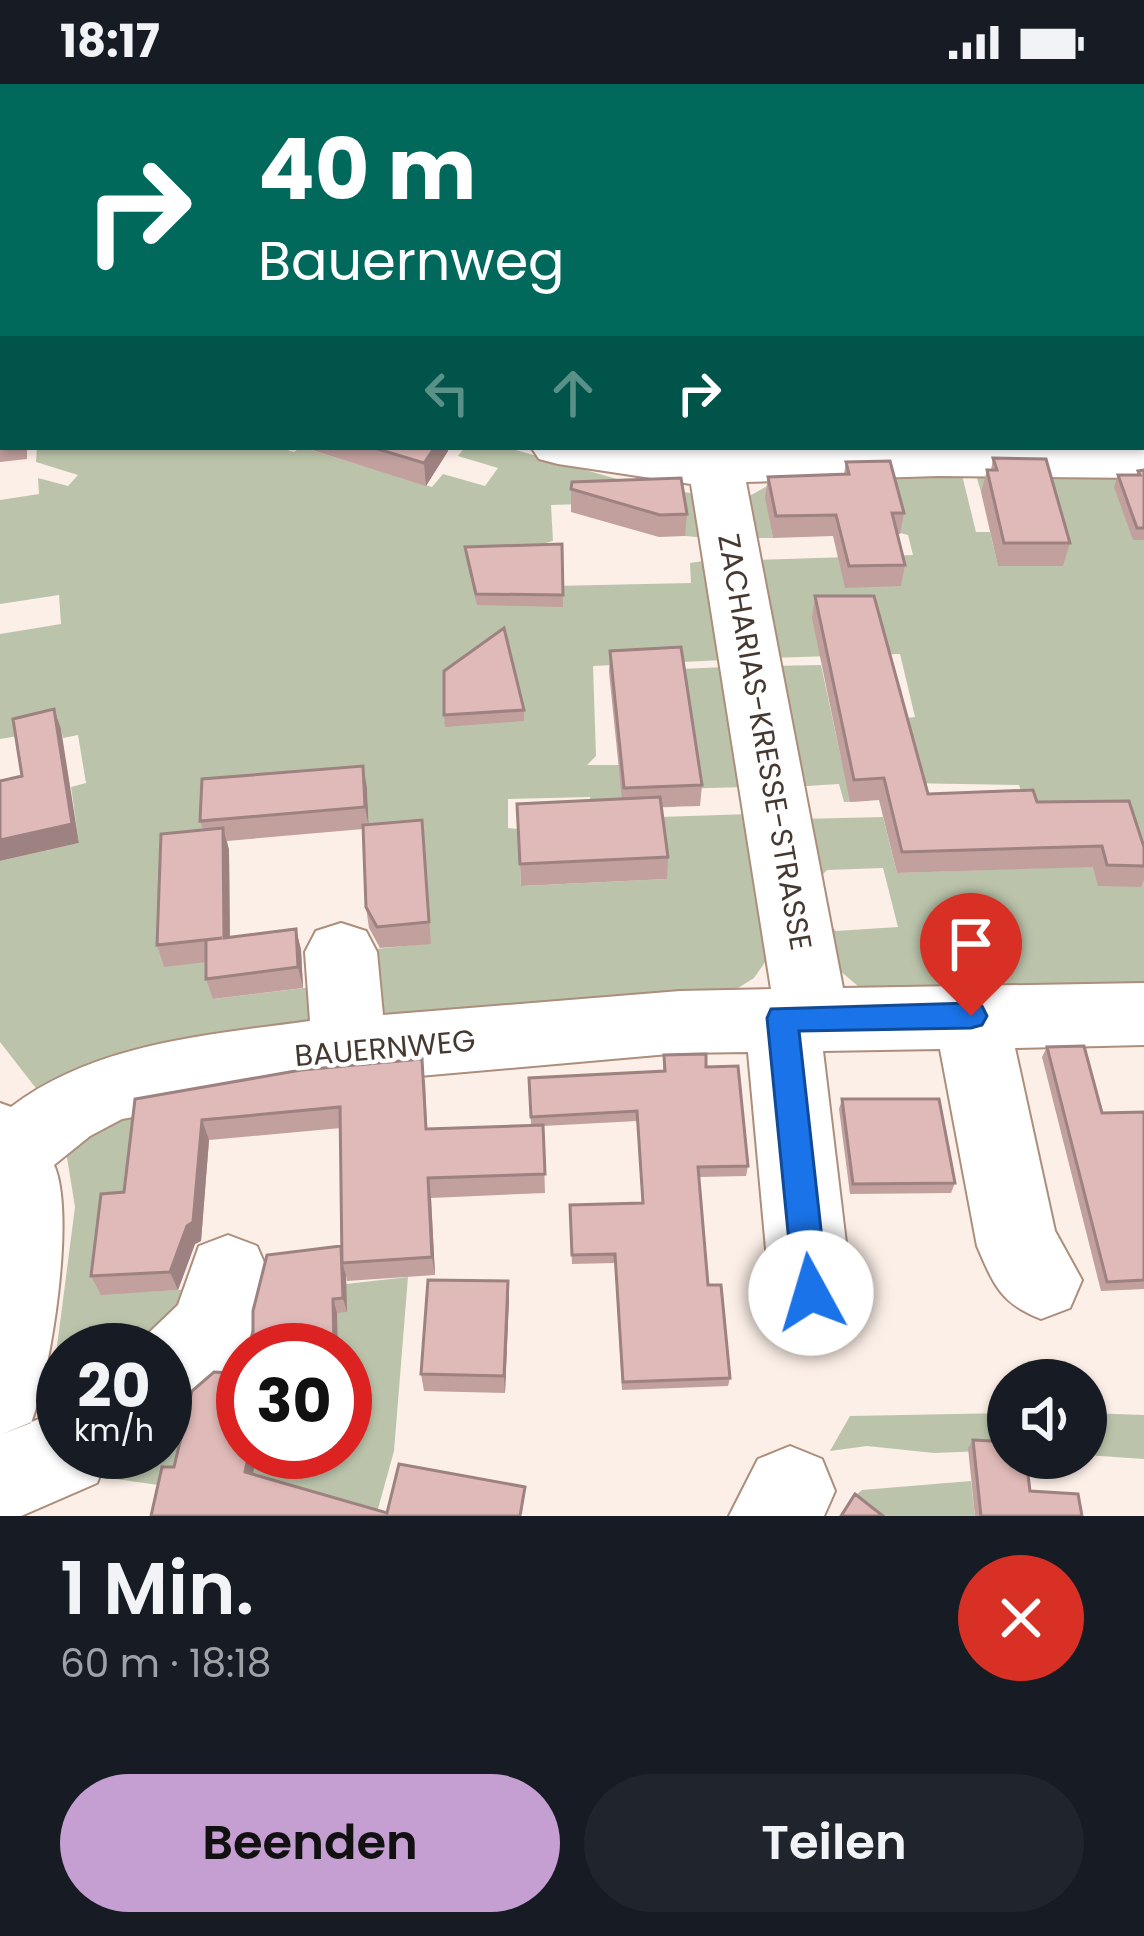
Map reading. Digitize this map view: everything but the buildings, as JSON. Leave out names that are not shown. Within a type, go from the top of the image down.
[{"type":"street","points":[[573,450],[643,464],[716,468],[938,459],[1144,461]]},
{"type":"street","name":"ZACHARIAS-KRESSE-STRASSE","points":[[716,468],[797,1018]]},
{"type":"street","points":[[341,952],[349,1049]]},
{"type":"street","name":"BAUERNWEG","points":[[5,1146],[109,1088],[349,1049],[797,1018],[1144,1014]]},
{"type":"street","points":[[971,1016],[1018,1246],[1041,1280]]},
{"type":"street","points":[[797,1018],[811,1293]]},
{"type":"street","points":[[0,1392],[25,1219],[21,1178],[5,1146]]},
{"type":"street","points":[[192,1348],[213,1330],[228,1274]]},
{"type":"street","points":[[0,1480],[36,1465]]},
{"type":"green space","points":[[37,450],[311,450],[432,487],[443,474],[485,486],[498,468],[458,456],[463,450],[516,450],[617,479],[695,494],[707,538],[685,536],[679,501],[551,505],[553,541],[528,548],[552,586],[691,583],[690,563],[710,560],[725,660],[593,666],[596,756],[587,765],[619,765],[680,669],[726,667],[746,787],[675,789],[676,807],[591,809],[590,797],[508,799],[508,828],[518,829],[521,886],[666,879],[659,817],[751,814],[768,958],[754,978],[735,990],[380,1015],[367,950],[431,943],[369,829],[367,789],[209,801],[213,999],[321,986],[317,1035],[49,1105],[0,1042],[0,861],[79,843],[71,787],[86,783],[78,735],[63,738],[61,729],[0,739],[0,634],[61,624],[59,595],[0,604],[0,500],[39,494],[38,478],[68,486],[78,475],[36,462]]},
{"type":"green space","points":[[962,475],[976,532],[990,532],[998,565],[1062,565],[1043,493],[981,492],[976,475],[1144,477],[1133,539],[1144,540],[1144,987],[875,993],[859,987],[818,952],[817,912],[836,931],[898,927],[883,868],[827,870],[812,886],[801,819],[883,817],[897,873],[1043,868],[1019,785],[903,783],[868,801],[844,802],[839,784],[790,787],[769,666],[821,665],[841,758],[899,719],[915,717],[900,654],[768,658],[751,560],[913,555],[908,535],[766,499],[773,538],[748,538],[746,498],[783,477]]},
{"type":"green space","points":[[146,1097],[101,1294],[196,1289],[178,1323],[60,1323],[75,1207],[63,1133]]},
{"type":"green space","points":[[408,1277],[394,1451],[376,1516],[116,1479],[192,1479],[192,1452],[216,1452],[216,1479],[372,1479],[372,1323],[266,1323],[346,1284]]},
{"type":"green space","points":[[208,1367],[192,1435],[192,1379]]},
{"type":"green space","points":[[987,1413],[987,1451],[934,1453],[867,1446],[830,1451],[850,1416]]},
{"type":"green space","points":[[1107,1414],[1144,1415],[1144,1459],[1107,1456]]},
{"type":"green space","points":[[971,1481],[975,1516],[870,1516],[856,1495],[862,1490]]},
{"type":"route","points":[[811,1293],[782,1018],[971,1016]]}]
